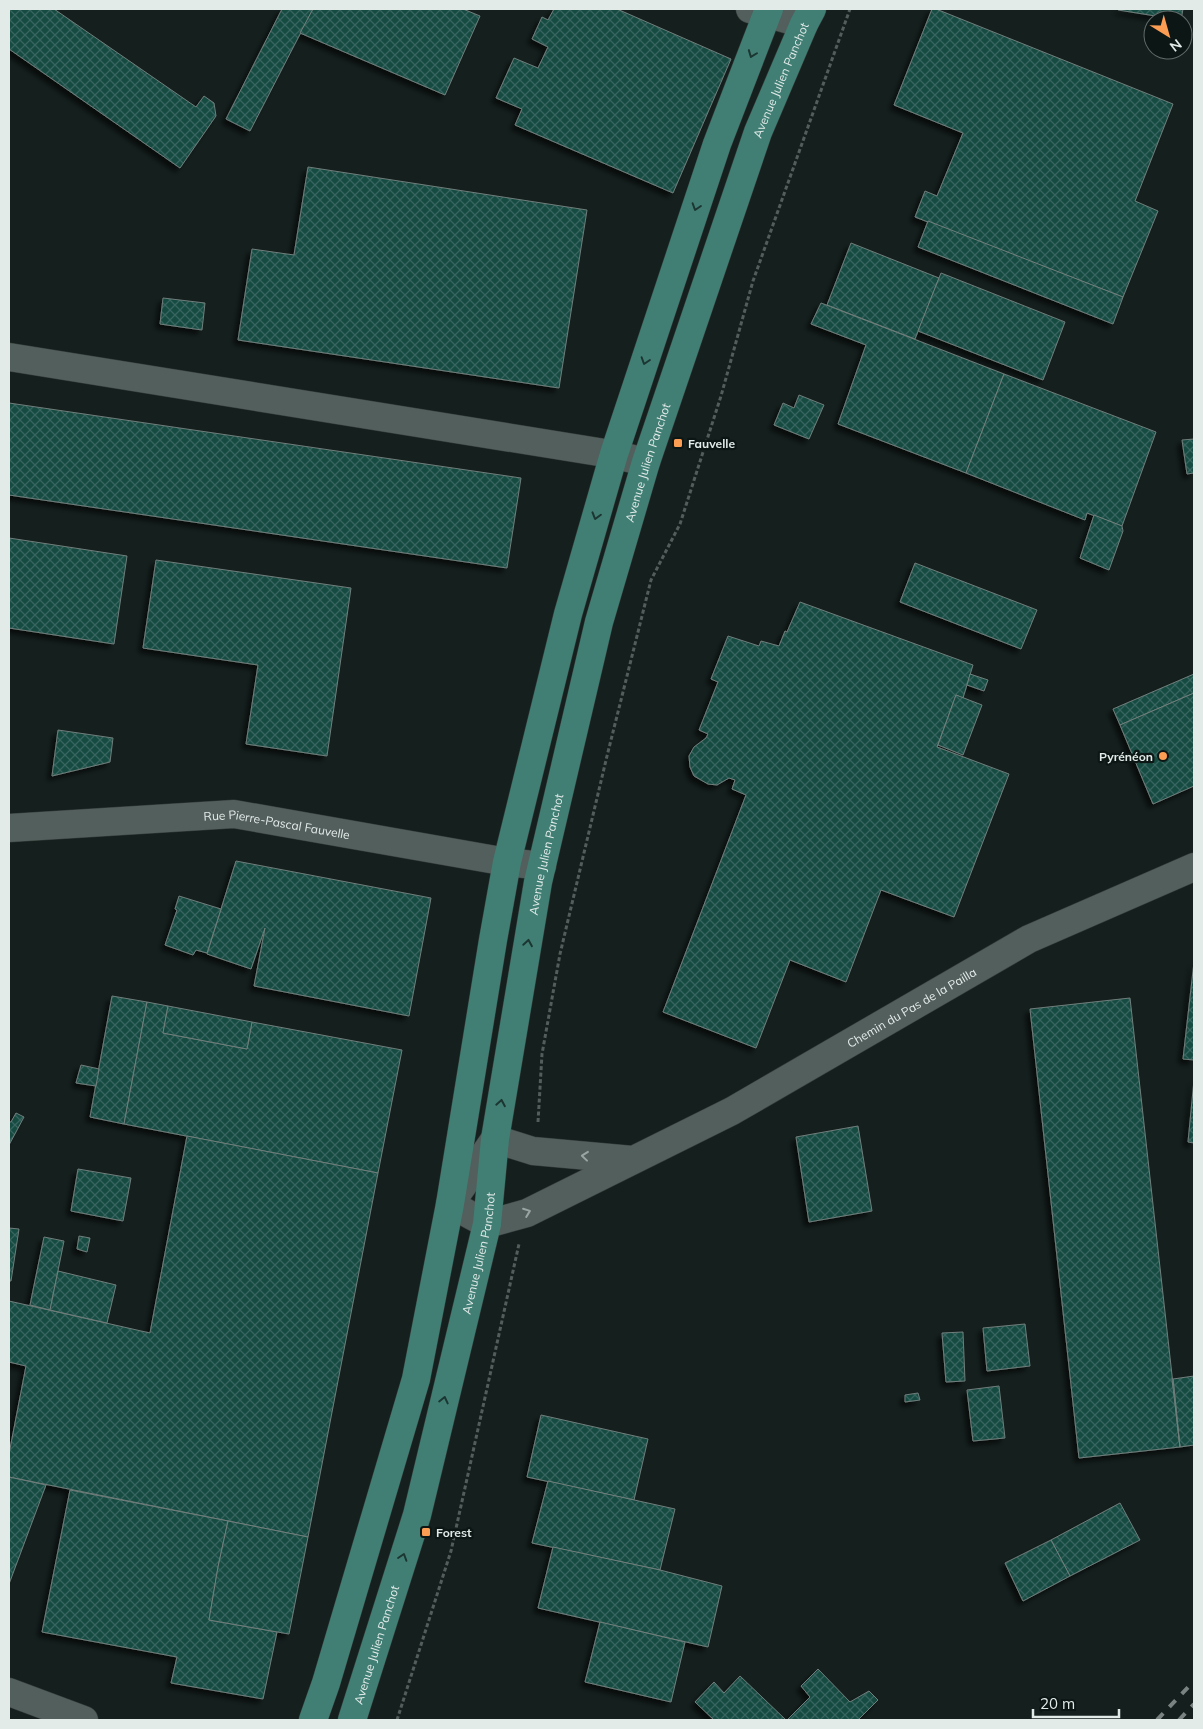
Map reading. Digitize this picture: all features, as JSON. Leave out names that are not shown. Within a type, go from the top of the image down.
[{"type":"main road","points":[[313,1720],[416,1379],[450,1204],[492,940],[507,862],[568,614],[614,454],[762,10]]},
{"type":"main road","name":"Avenue Julien Panchot","points":[[352,1720],[417,1515],[487,1224],[495,1139],[542,866],[599,622],[646,462],[758,132],[808,16]]},
{"type":"street","points":[[762,10],[808,16]]},
{"type":"street","points":[[9,357],[614,454],[646,462]]},
{"type":"street","name":"Rue Pierre-Pascal Fauvelle","points":[[9,828],[234,814],[507,862],[542,866]]},
{"type":"street","name":"Chemin du Pas de la Pailla","points":[[487,1224],[527,1213],[732,1111],[1029,939],[1194,867]]},
{"type":"street","points":[[487,1224],[450,1204],[495,1139],[533,1151],[633,1160]]},
{"type":"street","points":[[9,1692],[84,1720]]},
{"type":"path","points":[[538,1127],[542,1054],[560,954],[651,580],[680,524],[721,396],[753,281],[850,9]]},
{"type":"path","points":[[397,1720],[451,1551],[520,1240]]},
{"type":"building","points":[[9,9],[54,9],[196,107],[204,96],[214,103],[216,116],[180,168],[9,49]]},
{"type":"building","points":[[282,9],[313,9],[250,131],[226,119]]},
{"type":"building","points":[[313,9],[463,9],[480,16],[445,95],[300,33]]},
{"type":"building","points":[[554,9],[617,9],[731,59],[673,193],[515,125],[522,109],[496,98],[514,58],[538,68],[548,47],[532,39],[542,17],[548,20]]},
{"type":"building","points":[[932,9],[1173,104],[1135,201],[1158,211],[1123,297],[915,217],[925,191],[937,196],[963,133],[894,105]]},
{"type":"building","points":[[1183,9],[1143,10],[1143,14],[1118,10]]},
{"type":"building","points":[[308,167],[587,210],[559,388],[238,340],[252,249],[294,255]]},
{"type":"building","points":[[928,221],[1123,297],[1113,324],[918,247]]},
{"type":"building","points":[[851,243],[939,278],[915,339],[827,305]]},
{"type":"building","points":[[941,273],[1065,322],[1043,380],[918,331]]},
{"type":"building","points":[[163,298],[205,303],[202,330],[160,324]]},
{"type":"building","points":[[821,303],[1004,374],[966,473],[838,424],[866,345],[811,324]]},
{"type":"building","points":[[1004,374],[1156,432],[1122,526],[1087,513],[1085,520],[966,473]]},
{"type":"building","points":[[799,395],[824,405],[809,439],[774,425],[783,403],[794,408]]},
{"type":"building","points":[[9,403],[521,478],[507,568],[9,495]]},
{"type":"building","points":[[1194,439],[1194,473],[1187,474],[1182,440]]},
{"type":"building","points":[[1094,515],[1122,526],[1123,531],[1109,570],[1080,558]]},
{"type":"building","points":[[9,538],[127,556],[114,644],[9,628]]},
{"type":"building","points":[[156,560],[351,588],[327,756],[246,744],[258,665],[143,648]]},
{"type":"building","points":[[915,563],[1037,610],[1021,649],[900,602]]},
{"type":"building","points":[[800,602],[973,665],[963,698],[956,695],[937,747],[1009,774],[954,917],[881,890],[846,982],[790,960],[756,1048],[663,1012],[746,795],[732,789],[735,780],[729,778],[717,785],[708,784],[694,776],[690,767],[689,756],[694,747],[706,738],[708,734],[699,730],[718,682],[711,679],[728,636],[759,646],[761,641],[779,646]]},
{"type":"building","points":[[970,674],[988,680],[984,691],[967,685]]},
{"type":"building","points":[[1194,674],[1194,693],[1120,725],[1113,709]]},
{"type":"building","name":"Pyrénéon","points":[[1194,693],[1194,786],[1153,804],[1120,725]]},
{"type":"building","points":[[956,695],[982,705],[963,755],[938,745]]},
{"type":"building","points":[[58,730],[113,738],[110,762],[52,776]]},
{"type":"building","points":[[236,861],[431,898],[409,1016],[254,986],[265,928],[251,969],[207,954]]},
{"type":"building","points":[[179,896],[221,909],[207,953],[196,950],[193,955],[165,945],[177,910],[175,909]]},
{"type":"building","points":[[1194,962],[1194,1060],[1183,1059]]},
{"type":"building","points":[[112,996],[147,1002],[124,1124],[90,1117]]},
{"type":"building","points":[[1130,998],[1180,1447],[1079,1458],[1030,1009]]},
{"type":"building","points":[[147,1002],[168,1006],[163,1033],[247,1049],[252,1022],[402,1050],[378,1173],[124,1124]]},
{"type":"building","points":[[168,1006],[252,1022],[247,1049],[163,1033]]},
{"type":"building","points":[[81,1065],[99,1069],[96,1086],[76,1083]]},
{"type":"building","points":[[1194,1080],[1194,1143],[1188,1142]]},
{"type":"building","points":[[16,1113],[24,1117],[9,1145],[9,1122],[11,1122]]},
{"type":"building","points":[[858,1126],[872,1211],[809,1222],[796,1137]]},
{"type":"building","points":[[187,1136],[378,1173],[308,1537],[9,1477],[9,1454],[26,1366],[9,1362],[9,1301],[150,1333]]},
{"type":"building","points":[[78,1169],[131,1178],[123,1221],[71,1211]]},
{"type":"building","points":[[9,1228],[19,1229],[11,1281],[9,1281]]},
{"type":"building","points":[[79,1236],[90,1238],[87,1252],[77,1249]]},
{"type":"building","points":[[44,1237],[64,1241],[50,1310],[30,1305]]},
{"type":"building","points":[[58,1271],[116,1285],[107,1323],[50,1310]]},
{"type":"building","points":[[1025,1324],[1030,1366],[987,1371],[983,1328]]},
{"type":"building","points":[[963,1332],[965,1381],[946,1382],[942,1333]]},
{"type":"building","points":[[1194,1376],[1194,1445],[1180,1447],[1173,1379]]},
{"type":"building","points":[[1172,1379],[1173,1379],[1180,1447]]},
{"type":"building","points":[[999,1386],[1005,1438],[973,1441],[967,1390]]},
{"type":"building","points":[[918,1393],[920,1400],[905,1402],[905,1395]]},
{"type":"building","points":[[541,1415],[648,1439],[634,1500],[527,1477]]},
{"type":"building","points":[[9,1477],[46,1485],[9,1584]]},
{"type":"building","points":[[548,1481],[675,1509],[660,1570],[532,1543]]},
{"type":"building","points":[[70,1490],[228,1521],[209,1620],[277,1632],[263,1699],[171,1683],[177,1657],[42,1632]]},
{"type":"building","points":[[1120,1503],[1140,1540],[1070,1576],[1051,1540]]},
{"type":"building","points":[[228,1521],[308,1537],[289,1634],[209,1620]]},
{"type":"building","points":[[1051,1540],[1070,1576],[1023,1601],[1005,1563]]},
{"type":"building","points":[[553,1547],[660,1570],[722,1586],[708,1647],[538,1608]]},
{"type":"building","points":[[600,1622],[685,1642],[671,1702],[585,1682]]},
{"type":"building","points":[[818,1669],[850,1702],[869,1691],[878,1700],[858,1720],[787,1720],[810,1697],[801,1686]]},
{"type":"building","points":[[740,1676],[786,1720],[714,1720],[695,1702],[714,1682],[724,1693]]},
{"type":"railway","points":[[1157,1720],[1194,1681]]},
{"type":"railway","points":[[1179,1720],[1194,1704]]},
{"type":"place","name":"Fauvelle","points":[[678,443]]},
{"type":"place","name":"Pyrénéon","points":[[1163,756]]},
{"type":"place","name":"Forest","points":[[426,1532]]}]
